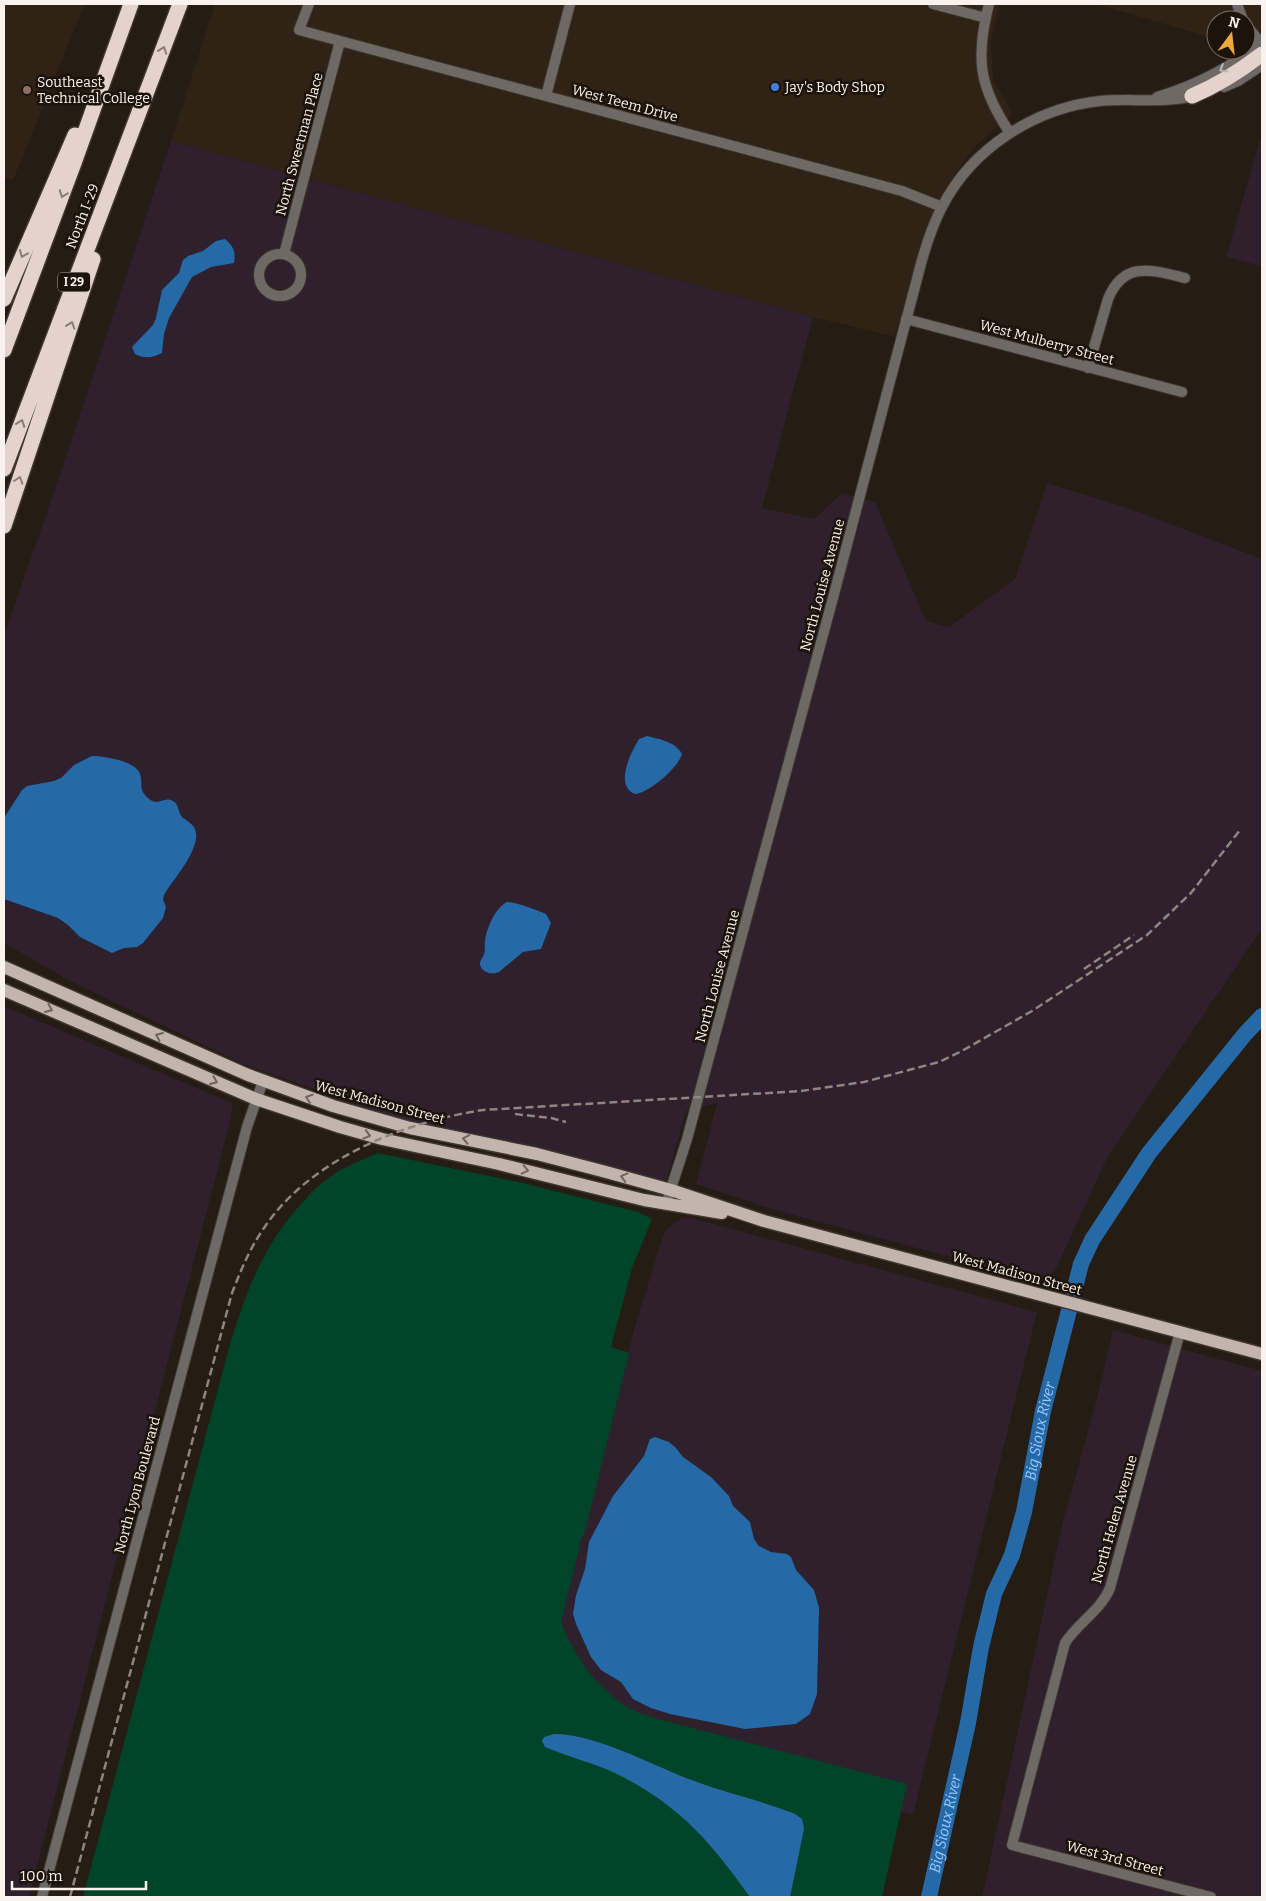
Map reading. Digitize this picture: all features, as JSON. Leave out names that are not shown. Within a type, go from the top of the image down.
[{"type":"highway","name":"North I-29","points":[[4,469],[180,4]]},
{"type":"highway","name":"North I-29","points":[[4,350],[77,155],[128,10]]},
{"type":"highway","points":[[4,299],[128,10]]},
{"type":"highway","points":[[1192,96],[1232,76],[1262,45]]},
{"type":"highway","points":[[4,526],[146,96]]},
{"type":"main road","name":"West Madison Street","points":[[4,967],[263,1081],[333,1106],[385,1121],[537,1154],[671,1190],[764,1221],[1262,1354]]},
{"type":"main road","name":"West Madison Street","points":[[4,990],[256,1099],[313,1119],[382,1139],[499,1164],[644,1200],[764,1221]]},
{"type":"street","name":"West Teem Drive","points":[[309,4],[299,30],[902,191],[942,207]]},
{"type":"street","points":[[546,96],[570,4]]},
{"type":"street","points":[[933,4],[986,18]]},
{"type":"street","points":[[989,4],[981,49],[985,85],[994,107],[1010,133]]},
{"type":"street","name":"North Sweetman Place","points":[[284,254],[340,41]]},
{"type":"street","name":"North Louise Avenue","points":[[1144,100],[1176,91],[1210,77],[1262,45]]},
{"type":"street","name":"North Louise Avenue","points":[[666,1204],[687,1139],[924,251],[942,207],[954,187],[972,164],[1010,133],[1041,116],[1070,106],[1102,101],[1171,100],[1192,96],[1238,81],[1262,65]]},
{"type":"street","points":[[277,254],[284,254],[296,262],[301,274],[300,281],[294,289],[285,295],[279,296],[266,291],[261,285],[259,272],[265,260],[277,254]]},
{"type":"street","points":[[1088,368],[1108,299],[1119,280],[1131,273],[1145,270],[1185,278]]},
{"type":"street","name":"West Mulberry Street","points":[[906,319],[1182,392]]},
{"type":"street","name":"North Lyon Boulevard","points":[[42,1897],[244,1137],[263,1081]]},
{"type":"street","name":"North Helen Avenue","points":[[1012,1845],[1065,1643],[1084,1620],[1099,1607],[1110,1588],[1180,1332]]},
{"type":"street","name":"West 3rd Street","points":[[1012,1845],[1211,1897]]},
{"type":"shaded area","name":"Southeast Technical College","points":[[4,4],[85,4],[13,180],[4,177]]},
{"type":"shaded area","points":[[215,4],[1000,4],[991,40],[993,78],[1013,114],[975,146],[943,191],[894,337],[813,317],[171,141]]},
{"type":"shaded area","points":[[1096,4],[1262,4],[1262,30],[1256,36],[1256,10],[1206,10],[1206,36]]},
{"type":"shaded area","points":[[1262,133],[1262,266],[1226,257]]},
{"type":"shaded area","points":[[171,141],[813,317],[762,508],[814,519],[842,493],[875,502],[926,621],[949,627],[1015,579],[1047,483],[1131,509],[1262,559],[1262,928],[1107,1158],[1056,1269],[1044,1282],[775,1210],[696,1184],[717,1103],[686,1111],[666,1182],[474,1134],[426,1126],[396,1118],[243,1064],[70,981],[4,943],[4,635],[61,472]]},
{"type":"shaded area","points":[[4,1006],[232,1103],[230,1122],[29,1897],[4,1897]]},
{"type":"shaded area","points":[[682,1218],[692,1218],[1037,1312],[913,1815],[531,1714],[637,1319],[664,1233],[672,1224]]},
{"type":"shaded area","points":[[1113,1330],[1262,1371],[1262,1897],[982,1897],[1063,1521],[1096,1402]]},
{"type":"green space","points":[[378,1153],[523,1183],[638,1212],[652,1219],[632,1268],[611,1347],[629,1353],[561,1622],[568,1639],[585,1667],[597,1682],[621,1703],[637,1712],[907,1784],[882,1897],[83,1897],[230,1344],[249,1288],[266,1253],[300,1205],[322,1183],[336,1173]]},
{"type":"water","points":[[225,239],[233,249],[235,255],[234,263],[211,267],[192,277],[169,318],[164,334],[162,353],[148,357],[135,354],[132,347],[153,325],[162,290],[179,273],[183,260],[188,256],[203,251],[216,241]]},
{"type":"water","points":[[647,736],[671,744],[682,754],[669,773],[655,785],[641,793],[635,794],[629,790],[626,784],[626,768],[639,739]]},
{"type":"water","points":[[92,756],[111,758],[137,769],[145,795],[157,802],[169,800],[175,802],[182,817],[194,827],[196,835],[191,853],[164,895],[163,900],[166,907],[163,918],[143,943],[137,947],[124,948],[112,953],[80,937],[58,918],[4,899],[4,818],[22,790],[27,786],[61,778],[74,765]]},
{"type":"water","points":[[507,902],[532,908],[546,914],[551,923],[541,949],[523,952],[499,972],[488,972],[480,964],[485,952],[487,931],[495,914]]},
{"type":"water","points":[[655,1437],[669,1442],[683,1457],[711,1477],[729,1496],[733,1506],[750,1522],[754,1539],[759,1546],[771,1552],[787,1554],[791,1557],[796,1570],[814,1590],[819,1608],[817,1694],[810,1714],[796,1724],[745,1729],[670,1714],[651,1708],[633,1699],[621,1682],[601,1670],[591,1657],[573,1614],[576,1595],[585,1569],[589,1542],[613,1496],[644,1456],[650,1439]]},
{"type":"water","points":[[554,1734],[570,1735],[604,1744],[686,1778],[795,1814],[802,1819],[804,1829],[790,1897],[750,1897],[707,1842],[676,1812],[658,1798],[617,1774],[545,1747],[542,1741],[544,1737]]},
{"type":"waterway","name":"Big Sioux River","points":[[929,1897],[968,1723],[981,1647],[994,1594],[1012,1555],[1024,1512],[1043,1411],[1081,1264],[1092,1240],[1149,1153],[1245,1034],[1262,1016]]},
{"type":"railway","points":[[70,1897],[232,1293],[250,1251],[264,1228],[283,1204],[307,1182],[333,1164],[391,1134],[422,1124],[483,1110],[801,1091],[864,1082],[939,1062],[1032,1011],[1147,935],[1191,893],[1240,830]]},
{"type":"railway","points":[[1084,969],[1134,935]]},
{"type":"railway","points":[[515,1114],[551,1118],[566,1122]]},
{"type":"place","name":"Jay's Body Shop","points":[[775,87]]},
{"type":"place","name":"Southeast Technical College","points":[[27,90]]}]
